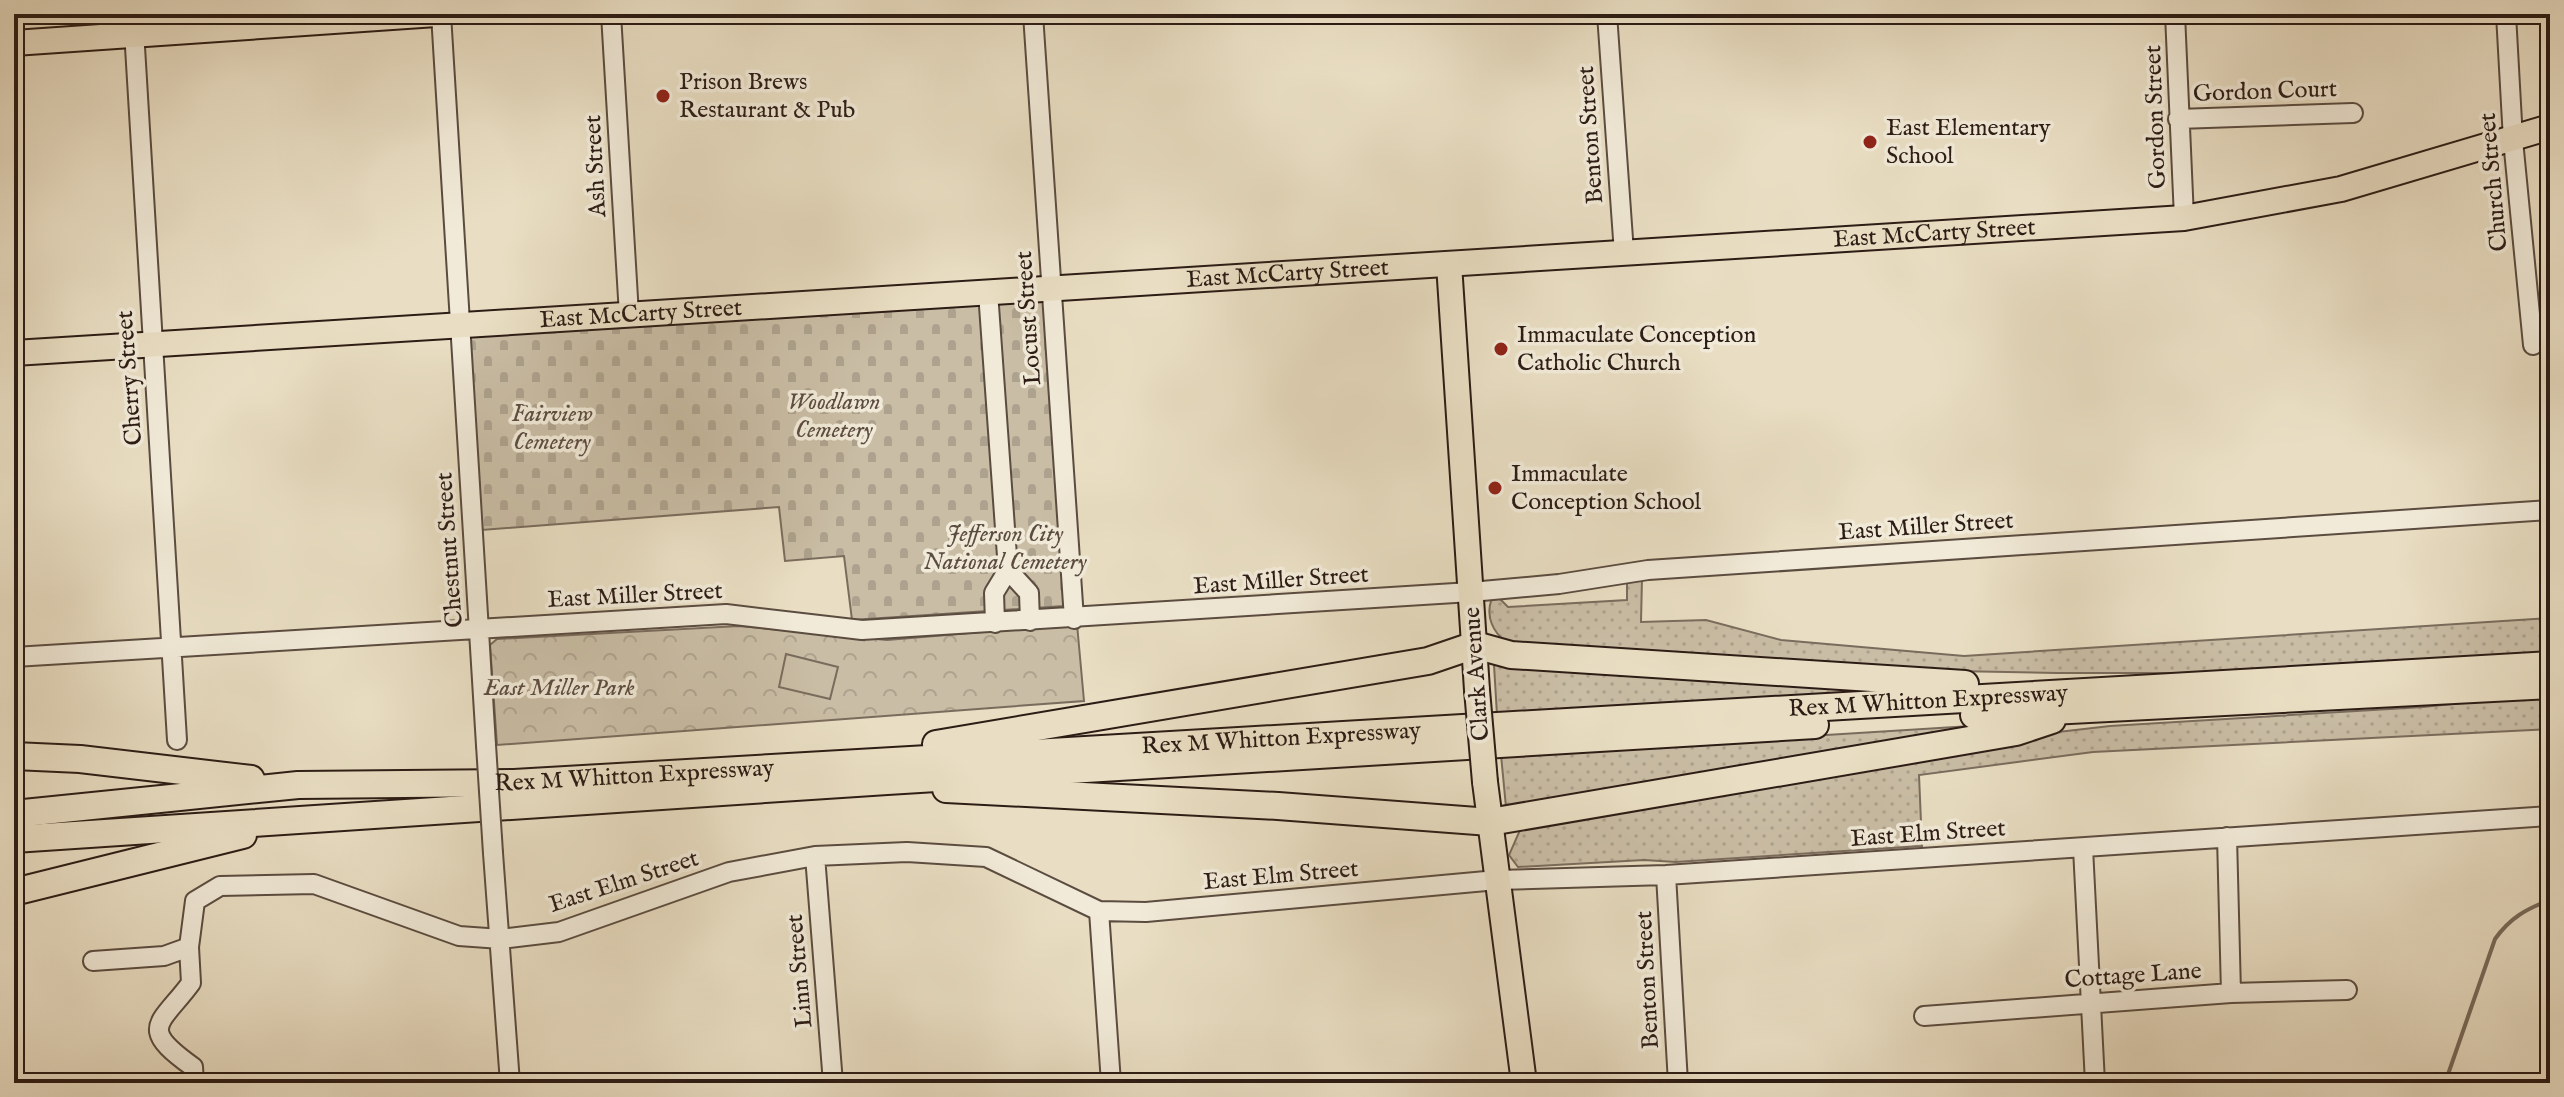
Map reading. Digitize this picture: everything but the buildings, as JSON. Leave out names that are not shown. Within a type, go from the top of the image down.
[{"type":"highway","points":[[836,764],[1428,661],[1475,645],[1511,655],[2078,701]]},
{"type":"highway","name":"Rex M Whitton Expressway","points":[[14,839],[2078,701],[2550,665]]},
{"type":"highway","name":"Rex M Whitton Expressway","points":[[14,814],[298,785],[514,783],[2078,701],[2550,685]]},
{"type":"highway","points":[[887,781],[976,794],[1278,806],[1490,822],[2016,732],[2078,701]]},
{"type":"highway","points":[[14,756],[80,759],[298,785]]},
{"type":"highway","points":[[14,892],[303,819]]},
{"type":"main road","points":[[14,43],[134,24],[438,14]]},
{"type":"main road","name":"East McCarty Street","points":[[14,353],[2184,218],[2341,189],[2550,127]]},
{"type":"main road","name":"Clark Avenue","points":[[1449,264],[1485,782],[1520,1076]]},
{"type":"street","name":"Chestnut Street","points":[[438,14],[510,1083]]},
{"type":"street","name":"Ash Street","points":[[611,14],[629,315]]},
{"type":"street","name":"Locust Street","points":[[1033,14],[1074,619]]},
{"type":"street","name":"Benton Street","points":[[1607,14],[1624,253]]},
{"type":"street","name":"Gordon Street","points":[[2175,14],[2184,218]]},
{"type":"street","name":"Church Street","points":[[2506,14],[2513,140],[2533,345]]},
{"type":"street","name":"Cherry Street","points":[[134,24],[177,740]]},
{"type":"street","name":"Gordon Court","points":[[2178,119],[2353,113]]},
{"type":"street","points":[[988,292],[1008,570],[994,593],[995,623]]},
{"type":"street","name":"East Miller Street","points":[[14,657],[726,614],[862,630],[1074,619],[1471,592],[1559,584],[1648,570],[2550,510]]},
{"type":"street","points":[[1008,570],[1029,593],[1030,621]]},
{"type":"street","name":"East Elm Street","points":[[189,947],[195,901],[220,886],[314,884],[459,936],[501,939],[559,932],[729,872],[815,856],[907,852],[986,857],[1099,911],[1146,912],[1497,880],[1666,875],[2550,816]]},
{"type":"street","points":[[2227,837],[2231,993]]},
{"type":"street","points":[[2083,848],[2095,1083]]},
{"type":"street","name":"Linn Street","points":[[815,856],[833,1083]]},
{"type":"street","name":"Benton Street","points":[[1666,875],[1678,1083]]},
{"type":"street","points":[[1099,911],[1111,1083]]},
{"type":"street","points":[[93,961],[164,956],[189,947],[191,983],[165,1010],[159,1024],[165,1047],[193,1067],[194,1083]]},
{"type":"street","name":"Cottage Lane","points":[[1924,1016],[2231,993],[2347,990]]},
{"type":"green space","points":[[1038,299],[1044,302],[1064,606],[852,620],[844,556],[785,561],[779,507],[482,530],[467,340],[472,333]]},
{"type":"green space","points":[[1642,578],[1641,622],[1706,620],[1781,640],[1964,656],[2550,618],[2550,654],[2193,673],[1953,671],[1506,642],[1497,634],[1490,618],[1491,601],[1498,597],[1508,607],[1627,600],[1627,581]]},
{"type":"green space","name":"East Miller Park","points":[[1077,624],[1084,701],[497,745],[490,645],[497,639],[739,626],[887,640]]},
{"type":"green space","points":[[786,654],[838,667],[830,699],[779,687]]},
{"type":"green space","points":[[1503,660],[1948,687],[1497,715],[1494,665]]},
{"type":"green space","points":[[2550,694],[2550,729],[2093,752],[1919,775],[1922,846],[1676,862],[1644,860],[1518,867],[1509,855],[1520,830],[1531,821],[1988,740],[2110,726],[2423,707]]},
{"type":"green space","points":[[1971,726],[1980,728],[1506,807],[1501,755]]},
{"type":"waterway","points":[[2445,1083],[2495,939],[2519,915],[2550,900]]},
{"type":"place","name":"Prison Brews Restaurant & Pub","points":[[663,96]]},
{"type":"place","name":"East Elementary School","points":[[1870,142]]},
{"type":"place","name":"Immaculate Conception Catholic Church","points":[[1501,349]]},
{"type":"place","name":"Immaculate Conception School","points":[[1495,488]]},
{"type":"park label","name":"Woodlawn Cemetery","points":[[834,416]]},
{"type":"park label","name":"Fairview Cemetery","points":[[552,428]]},
{"type":"park label","name":"Jefferson City National Cemetery","points":[[1005,548]]}]
